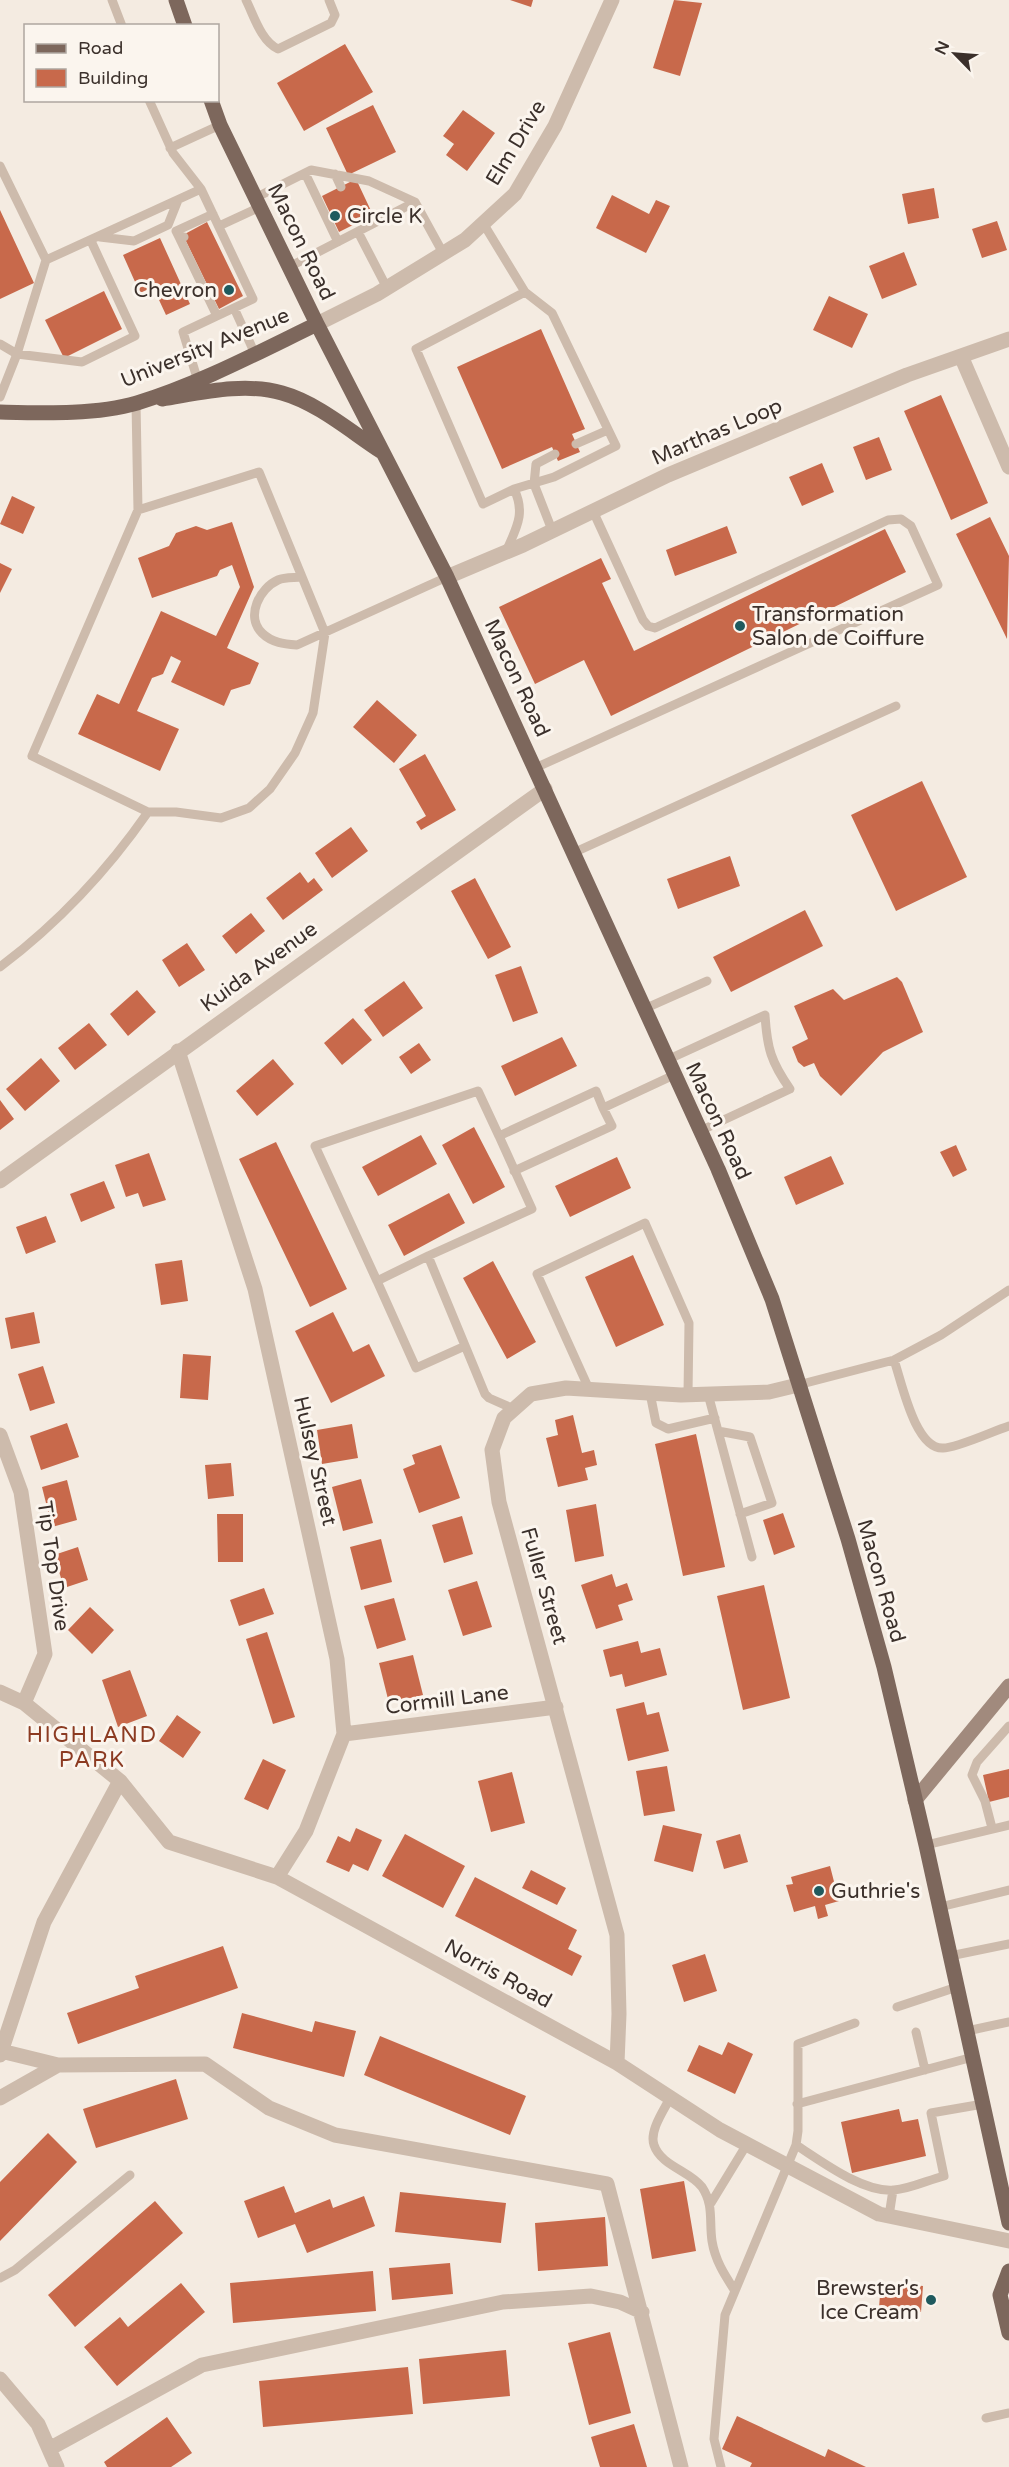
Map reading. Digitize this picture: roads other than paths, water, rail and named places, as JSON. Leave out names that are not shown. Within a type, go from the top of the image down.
[{"type":"main road","points":[[176,0],[184,24]]},
{"type":"main road","name":"Macon Road","points":[[212,102],[220,125],[317,324],[447,577],[700,1131],[772,1299],[851,1549],[884,1667],[983,2104],[1005,2187],[1009,2223]]},
{"type":"main road","name":"University Avenue","points":[[0,412],[58,414],[135,403],[255,354],[317,324]]},
{"type":"main road","points":[[135,403],[217,390],[282,393],[313,408],[383,453]]},
{"type":"main road","points":[[915,1800],[1007,1692]]},
{"type":"main road","points":[[1009,2271],[1000,2295],[1009,2333]]},
{"type":"street","name":"Elm Drive","points":[[317,324],[387,288],[465,240],[515,194],[555,126],[612,0]]},
{"type":"street","name":"Marthas Loop","points":[[447,577],[506,552],[668,475],[907,375],[1009,339]]},
{"type":"street","points":[[961,356],[1009,467]]},
{"type":"street","name":"Kuida Avenue","points":[[0,1181],[545,789]]},
{"type":"street","name":"Hulsey Street","points":[[178,1051],[255,1289],[337,1659],[344,1734],[306,1832],[277,1877]]},
{"type":"street","name":"Fuller Street","points":[[616,2063],[619,2014],[617,1935],[497,1491],[492,1450],[504,1418],[531,1394],[566,1388],[688,1394],[769,1392],[798,1385]]},
{"type":"street","name":"Tip Top Drive","points":[[0,1435],[21,1492],[45,1654],[24,1703]]},
{"type":"street","name":"Norris Road","points":[[0,1692],[24,1703],[120,1781],[169,1842],[277,1877],[616,2063],[747,2144],[879,2214],[1009,2241]]},
{"type":"street","name":"Cormill Lane","points":[[344,1734],[556,1707]]},
{"type":"street","points":[[120,1781],[44,1922],[1,2053],[57,2065],[205,2064],[269,2108],[335,2135],[607,2184],[681,2467]]},
{"type":"street","points":[[0,2098],[57,2065]]},
{"type":"street","points":[[49,2449],[202,2365],[503,2302],[591,2296],[620,2302],[642,2312]]},
{"type":"street","points":[[0,2379],[38,2424],[57,2467]]},
{"type":"lane","points":[[112,0],[121,24]]},
{"type":"lane","points":[[246,0],[264,37],[271,46],[278,49],[331,23],[335,15],[329,0]]},
{"type":"lane","points":[[150,102],[170,148],[201,189],[235,271],[244,289],[253,299],[183,332],[197,378]]},
{"type":"lane","points":[[170,148],[220,125]]},
{"type":"lane","points":[[0,166],[46,260],[17,354],[0,397]]},
{"type":"lane","points":[[217,316],[205,285],[182,238],[176,231],[214,222],[258,202],[311,170],[369,181],[415,202],[443,253]]},
{"type":"lane","points":[[305,173],[338,242]]},
{"type":"lane","points":[[335,174],[341,187]]},
{"type":"lane","points":[[46,260],[201,189]]},
{"type":"lane","points":[[95,239],[134,241],[160,229],[168,225],[178,200]]},
{"type":"lane","points":[[289,267],[360,228],[415,202]]},
{"type":"lane","points":[[483,223],[525,292],[552,313],[616,446],[554,477],[514,489],[483,504],[416,348],[525,292]]},
{"type":"lane","points":[[360,228],[387,288]]},
{"type":"lane","points":[[0,344],[17,354],[82,362],[135,336],[95,239]]},
{"type":"lane","points":[[234,308],[255,354]]},
{"type":"lane","points":[[135,403],[138,510],[32,756],[148,812],[176,812],[221,818],[249,807],[270,789],[295,753],[313,713],[325,633],[259,472],[138,510]]},
{"type":"lane","points":[[576,444],[608,430]]},
{"type":"lane","points":[[552,530],[534,484],[536,465],[555,454]]},
{"type":"lane","points":[[506,552],[522,505],[514,489]]},
{"type":"lane","points":[[535,768],[938,585],[911,526],[901,519],[888,520],[655,628],[648,626],[643,620],[592,511]]},
{"type":"lane","points":[[302,577],[280,579],[261,591],[254,612],[261,633],[278,643],[297,645],[447,577]]},
{"type":"lane","points":[[573,853],[896,706]]},
{"type":"lane","points":[[0,967],[37,939],[112,861],[148,812]]},
{"type":"lane","points":[[644,1009],[707,981]]},
{"type":"lane","points":[[667,1060],[765,1014],[766,1042],[774,1065],[790,1089],[700,1131]]},
{"type":"lane","points":[[603,1108],[674,1075]]},
{"type":"lane","points":[[376,1281],[532,1209],[478,1091],[315,1146],[376,1281],[416,1368],[465,1346]]},
{"type":"lane","points":[[499,1136],[596,1091],[612,1126],[514,1171]]},
{"type":"lane","points":[[589,1389],[537,1274],[645,1223],[690,1323],[688,1394]]},
{"type":"lane","points":[[428,1256],[485,1394],[514,1409]]},
{"type":"lane","points":[[798,1385],[894,1360],[941,1335],[1009,1290]]},
{"type":"lane","points":[[894,1360],[920,1434],[931,1446],[944,1448],[1009,1426]]},
{"type":"lane","points":[[650,1393],[656,1423],[668,1429],[715,1418]]},
{"type":"lane","points":[[708,1394],[752,1557]]},
{"type":"lane","points":[[718,1431],[750,1437],[772,1503],[740,1514]]},
{"type":"lane","points":[[992,1828],[985,1802],[972,1775],[977,1762],[1009,1726]]},
{"type":"lane","points":[[926,1845],[1009,1825]]},
{"type":"lane","points":[[939,1907],[1009,1890]]},
{"type":"lane","points":[[950,1956],[1009,1944]]},
{"type":"lane","points":[[897,2007],[957,1987]]},
{"type":"lane","points":[[967,2031],[1009,2022]]},
{"type":"lane","points":[[721,2467],[714,2439],[714,2428],[724,2315],[796,2145],[798,2044],[855,2023]]},
{"type":"lane","points":[[916,2032],[925,2070]]},
{"type":"lane","points":[[797,2104],[973,2057]]},
{"type":"lane","points":[[670,2098],[653,2137],[654,2146],[663,2158],[701,2185],[711,2203],[712,2240],[718,2263],[735,2291]]},
{"type":"lane","points":[[796,2145],[837,2171],[869,2186],[893,2190],[944,2176],[930,2113],[983,2104]]},
{"type":"lane","points":[[711,2203],[747,2144]]},
{"type":"lane","points":[[0,2277],[15,2270],[130,2175]]},
{"type":"lane","points":[[889,2216],[893,2190]]},
{"type":"lane","points":[[986,2418],[1009,2413]]},
{"type":"place","name":"Circle K","points":[[335,216]]},
{"type":"place","name":"Chevron","points":[[229,290]]},
{"type":"place","name":"Transformation Salon de Coiffure","points":[[740,626]]},
{"type":"place","name":"Guthrie's","points":[[819,1891]]},
{"type":"place","name":"Brewster's Ice Cream","points":[[931,2300]]},
{"type":"district","name":"HIGHLAND PARK","points":[[92,1748]]}]
